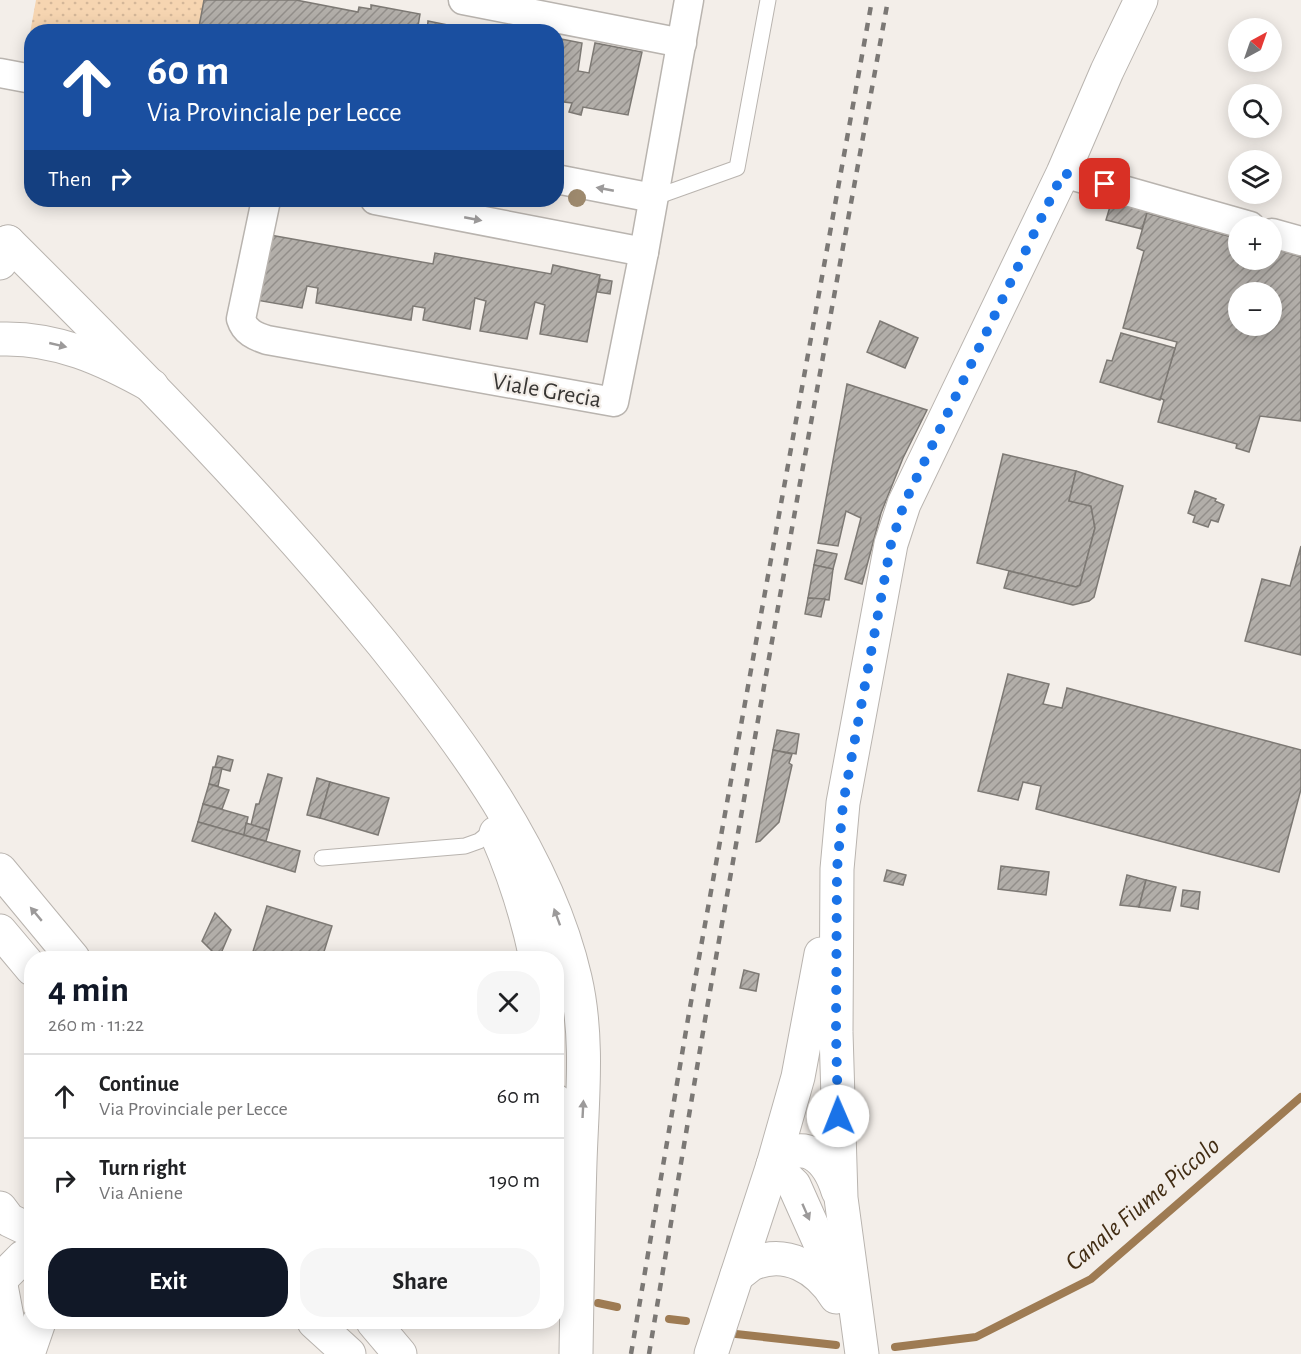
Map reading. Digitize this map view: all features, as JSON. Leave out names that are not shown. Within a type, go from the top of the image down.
[{"type":"main road","points":[[861,1344],[841,1198],[836,1032],[837,869],[843,804],[891,544],[904,504],[1063,173],[1107,71],[1141,0]]},
{"type":"main road","points":[[2,246],[152,386],[272,513],[329,579],[402,668],[472,763],[533,863],[554,909],[566,943],[576,981],[583,1028],[584,1096],[577,1345]]},
{"type":"main road","points":[[0,339],[43,341],[70,348],[121,369],[152,386]]},
{"type":"main road","points":[[402,668],[479,796],[508,861],[528,920],[535,951]]},
{"type":"main road","points":[[711,1354],[773,1165],[798,1077],[837,869]]},
{"type":"main road","points":[[0,870],[67,951]]},
{"type":"main road","points":[[0,931],[24,960]]},
{"type":"main road","points":[[773,1165],[788,1153],[809,1152],[819,1157],[828,1166],[841,1198]]},
{"type":"main road","points":[[773,1165],[794,1185],[861,1344]]},
{"type":"main road","points":[[564,1194],[577,1345]]},
{"type":"main road","points":[[0,1208],[9,1220],[24,1227]]},
{"type":"main road","points":[[0,1280],[24,1257]]},
{"type":"main road","points":[[737,1275],[752,1264],[774,1258],[794,1261],[810,1267],[834,1293],[861,1344]]},
{"type":"main road","points":[[0,1280],[24,1284]]},
{"type":"main road","points":[[0,1280],[14,1354]]},
{"type":"main road","points":[[28,1354],[37,1329]]},
{"type":"main road","points":[[322,1329],[351,1354]]},
{"type":"main road","points":[[331,1329],[351,1354]]},
{"type":"street","points":[[463,0],[682,43]]},
{"type":"street","name":"Viale Grecia","points":[[265,207],[241,319],[243,327],[254,336],[614,402],[644,252],[689,0]]},
{"type":"street","points":[[0,73],[24,78]]},
{"type":"street","points":[[1063,173],[1228,220]]},
{"type":"street","points":[[564,181],[653,198]]},
{"type":"street","points":[[411,207],[644,252]]},
{"type":"street","points":[[1282,236],[1301,241]]},
{"type":"lane","points":[[653,198],[737,168],[768,0]]},
{"type":"lane","points":[[322,858],[465,846],[479,842],[494,829]]},
{"type":"shaded area","points":[[36,0],[204,0],[200,24],[32,24]]},
{"type":"building","points":[[204,0],[296,0],[358,12],[359,7],[371,9],[371,5],[420,14],[418,24],[200,24]]},
{"type":"building","points":[[564,40],[582,43],[578,71],[589,73],[595,43],[642,52],[628,115],[583,107],[581,115],[569,112],[572,103],[564,102]]},
{"type":"building","points":[[1112,200],[1148,210],[1142,229],[1106,220]]},
{"type":"building","points":[[1147,213],[1228,236],[1228,270],[1282,270],[1282,251],[1301,257],[1301,421],[1260,416],[1249,452],[1236,448],[1237,444],[1158,422],[1164,400],[1160,398],[1177,342],[1123,328],[1144,251],[1137,248]]},
{"type":"building","points":[[270,235],[433,264],[435,253],[551,274],[553,265],[600,275],[587,342],[540,334],[545,305],[535,302],[527,339],[480,331],[486,301],[475,298],[470,329],[423,320],[425,308],[413,306],[411,320],[316,303],[318,288],[307,286],[302,308],[256,300]]},
{"type":"building","points":[[600,279],[612,281],[610,294],[597,292]]},
{"type":"building","points":[[880,321],[918,338],[905,368],[867,352]]},
{"type":"building","points":[[1121,333],[1175,348],[1160,400],[1100,382],[1107,360],[1112,361]]},
{"type":"building","points":[[847,384],[927,410],[903,458],[881,513],[862,584],[845,579],[861,518],[846,511],[838,546],[818,543]]},
{"type":"building","points":[[1003,454],[1076,471],[1069,501],[1091,506],[1095,528],[1080,585],[1076,587],[977,563]]},
{"type":"building","points":[[1076,471],[1123,486],[1094,597],[1089,601],[1073,605],[1004,588],[1009,571],[1076,587],[1080,585],[1095,528],[1091,506],[1069,501]]},
{"type":"building","points":[[1195,491],[1216,499],[1215,501],[1224,505],[1218,522],[1211,520],[1208,527],[1193,522],[1195,516],[1188,513]]},
{"type":"building","points":[[1301,546],[1301,655],[1245,641],[1262,579],[1290,586]]},
{"type":"building","points":[[817,550],[837,554],[833,569],[814,565]]},
{"type":"building","points":[[814,565],[833,569],[829,600],[808,598]]},
{"type":"building","points":[[808,598],[825,599],[821,617],[805,614]]},
{"type":"building","points":[[1008,674],[1049,684],[1043,704],[1062,708],[1067,688],[1301,750],[1301,789],[1279,872],[1036,809],[1041,786],[1023,782],[1018,800],[978,791]]},
{"type":"building","points":[[777,730],[799,734],[796,754],[773,750]]},
{"type":"building","points":[[773,750],[792,754],[789,763],[792,765],[779,822],[760,841],[756,842]]},
{"type":"building","points":[[218,756],[233,760],[230,771],[215,767]]},
{"type":"building","points":[[213,767],[222,768],[218,786],[209,784]]},
{"type":"building","points":[[268,774],[282,778],[269,830],[251,825],[256,804],[259,804]]},
{"type":"building","points":[[317,778],[330,782],[320,818],[307,815]]},
{"type":"building","points":[[330,782],[389,798],[378,835],[320,818]]},
{"type":"building","points":[[209,784],[229,790],[222,809],[203,804]]},
{"type":"building","points":[[203,804],[248,817],[244,835],[198,822]]},
{"type":"building","points":[[198,822],[300,851],[295,872],[192,841]]},
{"type":"building","points":[[246,823],[269,830],[266,841],[244,835]]},
{"type":"building","points":[[1001,866],[1049,872],[1046,895],[998,889]]},
{"type":"building","points":[[887,870],[906,875],[903,885],[884,881]]},
{"type":"building","points":[[1127,875],[1146,880],[1139,907],[1120,905]]},
{"type":"building","points":[[1146,880],[1176,887],[1170,911],[1139,907]]},
{"type":"building","points":[[1183,890],[1200,892],[1198,909],[1181,906]]},
{"type":"building","points":[[267,906],[332,926],[324,951],[253,951]]},
{"type":"building","points":[[215,913],[231,930],[222,951],[212,951],[202,941]]},
{"type":"building","points":[[744,970],[759,974],[756,991],[740,988]]},
{"type":"waterway","name":"Canale Fiume Piccolo","points":[[895,1347],[976,1337],[1091,1279],[1301,1097]]},
{"type":"waterway","name":"Canale Fiume Piccolo","points":[[598,1303],[617,1307]]},
{"type":"waterway","name":"Canale Fiume Piccolo","points":[[669,1319],[686,1321]]},
{"type":"waterway","name":"Canale Fiume Piccolo","points":[[736,1334],[836,1345]]},
{"type":"railway","points":[[631,1354],[689,1013],[872,0]]},
{"type":"railway","points":[[649,1354],[706,1014],[888,0]]},
{"type":"route","points":[[838,1116],[837,869],[843,804],[891,544],[904,504],[1063,173],[1105,184]]}]
